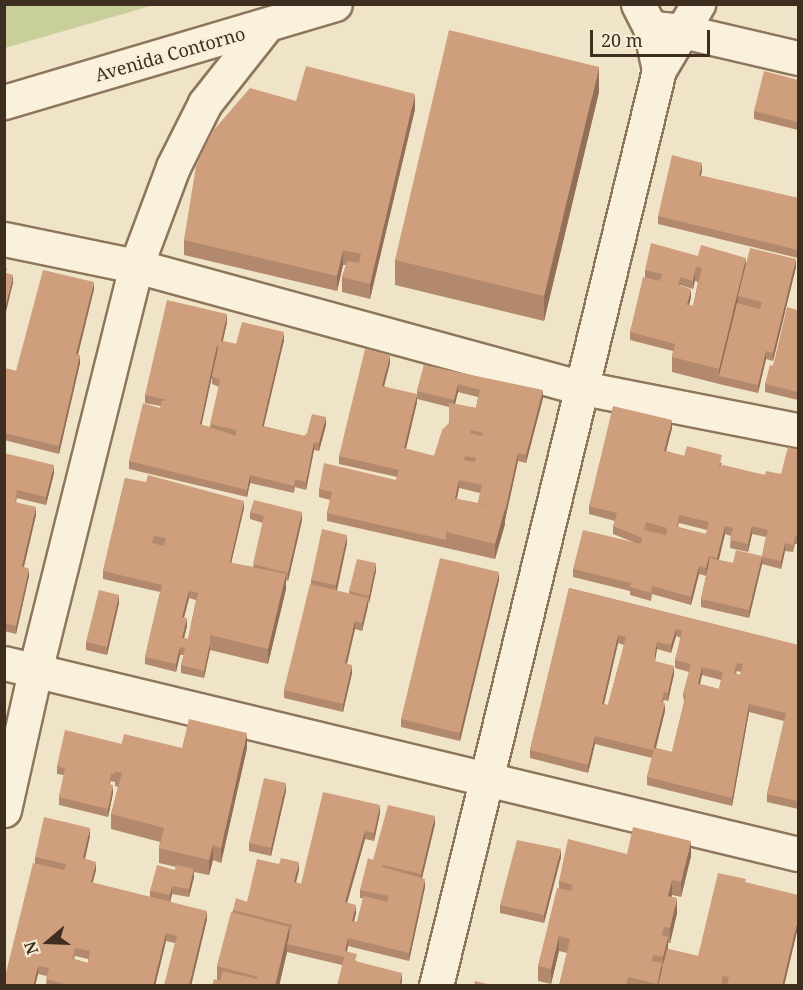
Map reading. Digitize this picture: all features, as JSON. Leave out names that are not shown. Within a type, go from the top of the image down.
[{"type":"street","name":"Avenida Contorno","points":[[4,102],[265,27],[335,4]]},
{"type":"street","points":[[659,70],[644,16],[690,18],[798,58]]},
{"type":"street","points":[[436,986],[488,782],[659,70],[690,18]]},
{"type":"street","points":[[4,810],[20,667],[136,266],[173,167],[205,104],[265,27]]},
{"type":"street","points":[[4,239],[136,266],[583,388],[798,430]]},
{"type":"street","points":[[20,667],[488,782],[798,854]]},
{"type":"green space","points":[[5,4],[154,4],[154,5],[5,48]]},
{"type":"building","points":[[449,30],[599,67],[544,296],[395,260]]},
{"type":"building","points":[[306,66],[415,94],[370,284],[342,277],[347,261],[359,263],[361,254],[343,250],[337,276],[184,240],[196,166],[212,132],[250,88],[296,101]]},
{"type":"building","points":[[764,71],[798,80],[798,122],[754,111]]},
{"type":"building","points":[[672,155],[702,163],[699,175],[798,198],[798,250],[658,216]]},
{"type":"building","points":[[651,243],[698,256],[693,281],[680,277],[678,285],[691,289],[675,344],[630,332],[643,277],[660,281],[662,274],[645,270]]},
{"type":"building","points":[[701,245],[746,258],[719,369],[672,357],[685,304],[693,306],[702,268],[695,266]]},
{"type":"building","points":[[750,248],[796,259],[773,353],[766,351],[758,385],[719,376],[737,303],[760,309],[762,302],[738,296]]},
{"type":"building","points":[[4,268],[7,268],[6,273],[13,275],[4,312]]},
{"type":"building","points":[[43,270],[94,282],[76,354],[80,355],[59,446],[4,433],[4,368],[16,371]]},
{"type":"building","points":[[167,300],[227,314],[221,341],[236,344],[242,322],[284,332],[262,426],[304,436],[312,414],[326,417],[319,443],[314,442],[306,482],[295,479],[294,486],[250,475],[247,490],[129,461],[143,403],[160,408],[162,401],[167,400],[145,395]],"holes":[[[217,345],[219,346],[212,376],[220,380],[210,424],[236,430],[236,436],[200,424]]]},
{"type":"building","points":[[798,305],[798,392],[765,384],[770,365],[773,366],[787,307],[797,310]]},
{"type":"building","points":[[365,349],[390,355],[382,386],[417,394],[404,448],[434,456],[442,430],[449,423],[449,403],[476,408],[480,390],[458,384],[454,400],[417,391],[424,365],[543,390],[526,455],[518,453],[505,512],[505,509],[478,503],[482,485],[459,480],[455,498],[453,498],[446,540],[327,513],[332,492],[319,489],[324,463],[396,480],[399,470],[339,456]],"holes":[[[471,430],[483,433],[482,436],[470,433]],[[465,456],[476,458],[475,462],[464,460]]]},
{"type":"building","points":[[613,406],[672,420],[664,451],[684,456],[687,446],[722,455],[719,467],[723,465],[765,475],[766,471],[781,474],[788,447],[798,450],[798,536],[795,536],[793,545],[785,543],[781,561],[762,557],[749,610],[701,599],[710,558],[733,563],[736,550],[762,556],[768,530],[752,526],[748,544],[730,540],[733,528],[725,526],[717,558],[709,556],[706,568],[699,566],[691,597],[652,586],[651,593],[630,587],[631,583],[573,569],[583,530],[641,544],[642,538],[613,526],[617,513],[589,506]],"holes":[[[679,515],[709,522],[706,534],[677,527],[676,531]],[[646,522],[667,528],[666,535],[644,530]]]},
{"type":"building","points":[[4,453],[54,465],[46,497],[17,490],[15,502],[36,507],[22,566],[29,569],[16,626],[4,623]]},
{"type":"building","points":[[148,475],[244,501],[210,635],[204,671],[181,665],[185,648],[180,647],[176,664],[145,657],[162,585],[103,571],[125,478],[146,482]],"holes":[[[154,536],[166,538],[164,546],[152,543]],[[189,591],[198,593],[188,639],[182,638],[187,618],[182,617]]]},
{"type":"building","points":[[453,498],[505,509],[495,544],[446,532]]},
{"type":"building","points":[[254,500],[302,512],[288,573],[253,564],[264,516],[250,512]]},
{"type":"building","points":[[322,529],[347,535],[336,585],[311,580]]},
{"type":"building","points":[[440,558],[499,572],[460,733],[401,719]]},
{"type":"building","points":[[357,559],[376,563],[369,596],[349,591]]},
{"type":"building","points":[[228,562],[286,574],[268,649],[210,635]]},
{"type":"building","points":[[310,584],[368,598],[362,623],[355,621],[345,663],[352,665],[343,704],[284,690]]},
{"type":"building","points":[[569,588],[798,645],[798,801],[767,794],[786,713],[749,704],[732,798],[647,777],[654,748],[672,752],[686,695],[683,694],[691,664],[675,660],[682,630],[676,629],[671,645],[657,642],[655,661],[674,666],[668,693],[664,692],[661,702],[665,703],[653,750],[595,736],[588,765],[530,750]],"holes":[[[618,635],[626,637],[608,705],[602,704]],[[737,663],[743,664],[740,675],[734,673]],[[702,667],[723,672],[719,689],[698,684]]]},
{"type":"building","points":[[99,590],[119,595],[107,647],[86,642]]},
{"type":"building","points":[[189,719],[247,733],[221,848],[213,845],[209,860],[159,848],[164,828],[111,814],[122,773],[115,771],[124,734],[182,748]]},
{"type":"building","points":[[65,730],[122,744],[115,774],[111,773],[109,784],[113,785],[108,809],[59,797],[65,768],[57,766]]},
{"type":"building","points":[[264,778],[286,783],[271,848],[249,843]]},
{"type":"building","points":[[323,792],[380,805],[374,833],[365,831],[345,902],[356,905],[352,921],[357,922],[364,896],[387,902],[389,896],[360,890],[368,858],[373,860],[388,805],[435,816],[421,874],[383,865],[382,867],[425,879],[409,953],[348,938],[345,951],[357,954],[355,961],[402,973],[399,986],[337,986],[344,957],[287,944],[292,925],[233,910],[236,898],[247,902],[257,859],[279,864],[281,858],[299,862],[294,882],[301,884]]},
{"type":"building","points":[[44,817],[90,828],[83,858],[96,862],[91,882],[207,911],[189,986],[164,986],[177,936],[166,933],[153,986],[65,986],[65,984],[46,979],[49,968],[38,966],[33,986],[4,986],[33,863],[64,870],[66,864],[35,857]],"holes":[[[75,948],[90,951],[88,963],[72,959]]]},
{"type":"building","points":[[633,827],[691,841],[681,882],[672,880],[668,896],[677,898],[670,928],[664,927],[662,935],[668,937],[663,957],[653,955],[652,961],[662,963],[657,984],[628,977],[626,986],[559,986],[570,939],[559,936],[551,969],[538,966],[557,888],[571,891],[573,885],[559,881],[568,839],[627,854]]},
{"type":"building","points":[[517,840],[561,849],[544,915],[500,905]]},
{"type":"building","points":[[157,865],[175,870],[176,865],[194,869],[189,889],[172,886],[170,895],[150,891]]},
{"type":"building","points":[[718,873],[798,895],[798,919],[782,986],[727,986],[729,977],[723,976],[721,986],[658,986],[667,949],[698,956]]},
{"type":"building","points":[[231,912],[289,927],[275,986],[212,986],[214,979],[220,981],[223,971],[257,979],[258,977],[217,966]]},
{"type":"building","points":[[475,981],[495,986],[474,986]]}]
